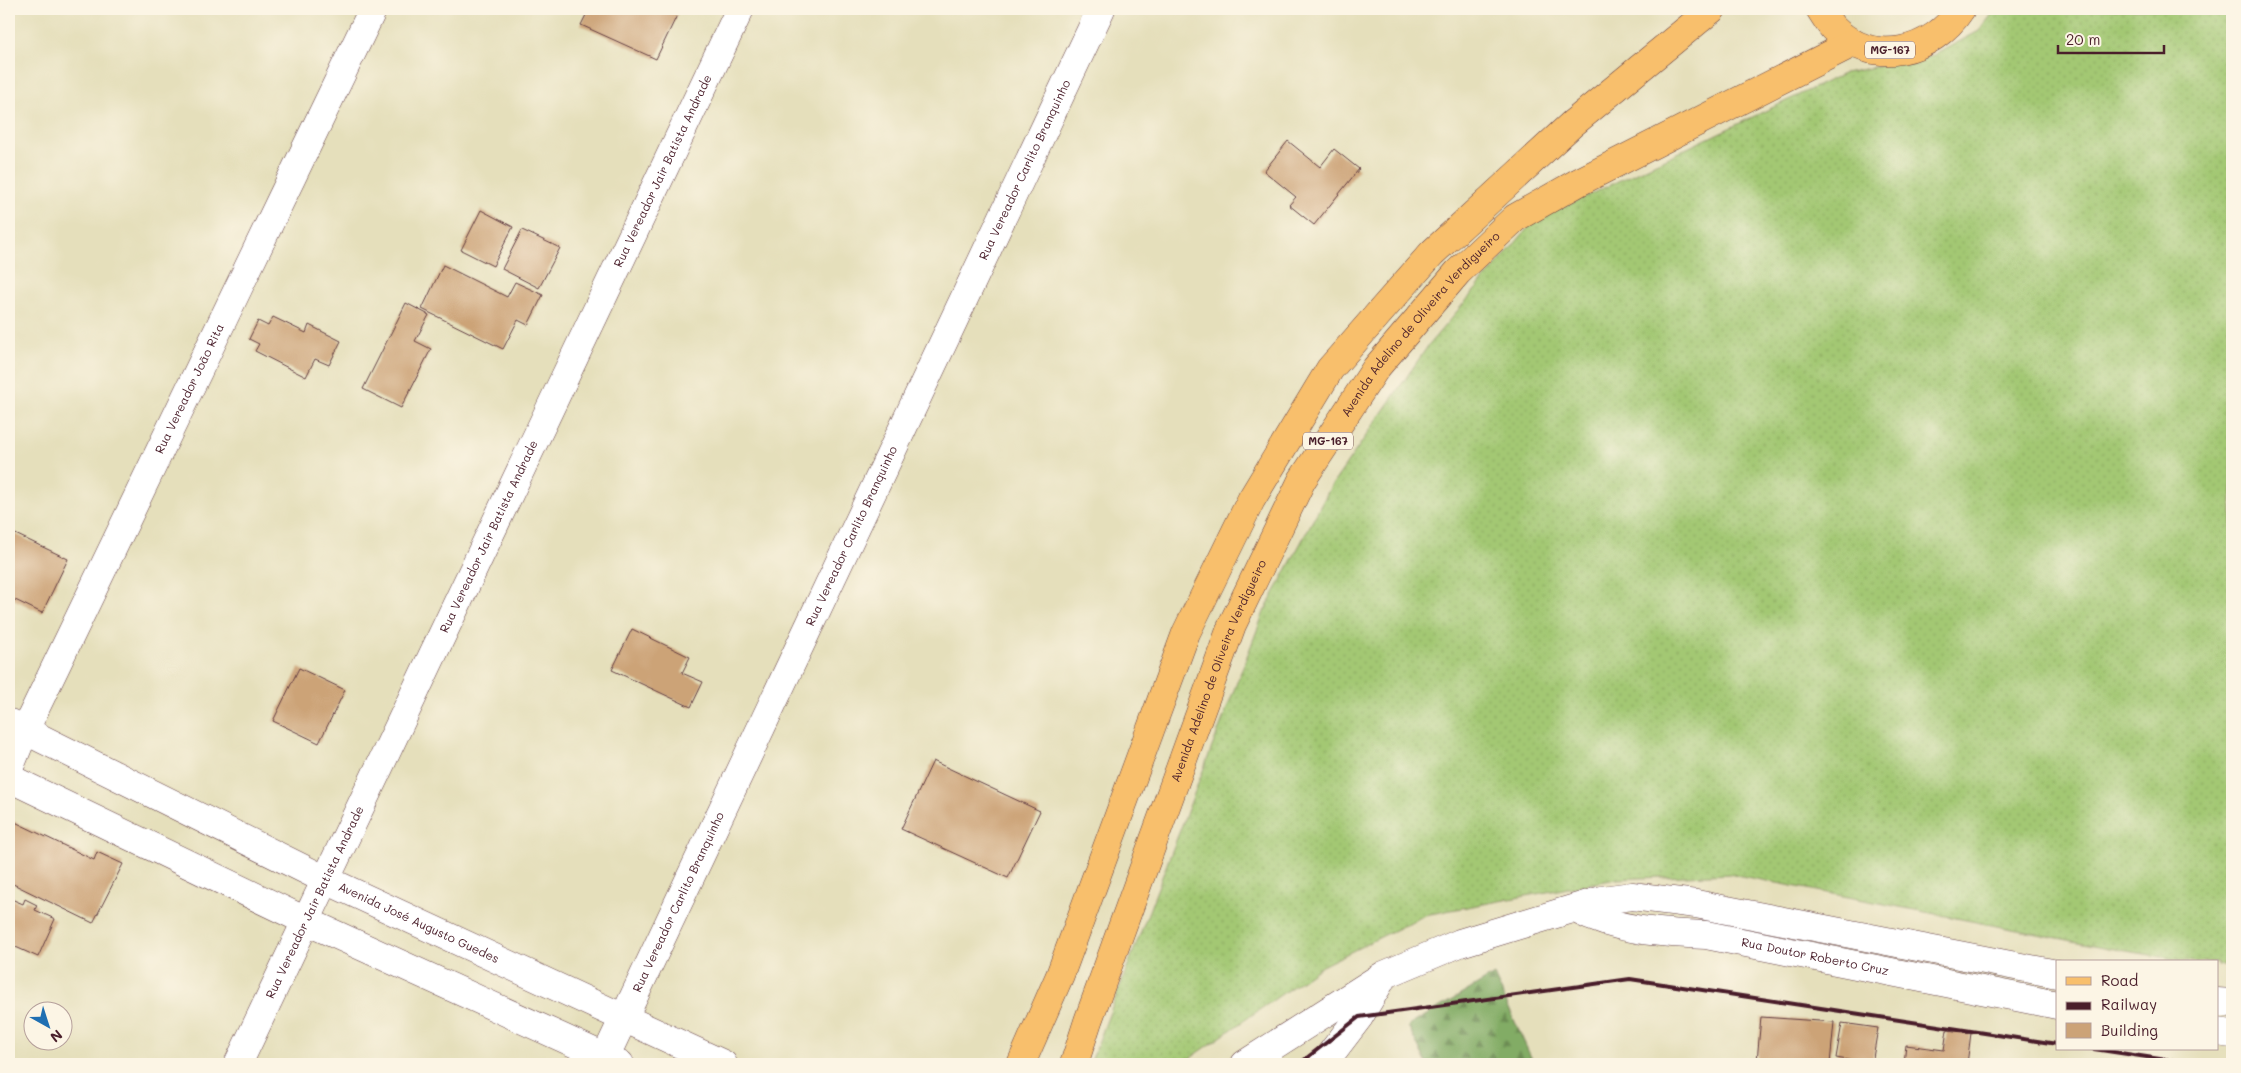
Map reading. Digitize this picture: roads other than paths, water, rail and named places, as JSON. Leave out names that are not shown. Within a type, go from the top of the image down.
[{"type":"main road","name":"MG-167","points":[[1022,1064],[1060,975],[1186,633],[1251,500],[1330,369],[1432,253],[1572,124],[1711,9]]},
{"type":"main road","name":"MG-167","points":[[1820,9],[1833,28],[1853,42],[1878,51],[1905,50],[1930,41],[1951,24],[1961,9]]},
{"type":"main road","name":"Avenida Adelino de Oliveira Verdigueiro","points":[[1074,1064],[1232,625],[1302,480],[1376,368],[1458,272],[1515,218],[1579,182],[1853,42]]},
{"type":"street","name":"Rua Vereador João Rita","points":[[9,769],[17,726],[373,9]]},
{"type":"street","name":"Rua Vereador Jair Batista Andrade","points":[[238,1064],[324,879],[740,9]]},
{"type":"street","name":"Rua Vereador Carlito Branquinho","points":[[609,1062],[623,1018],[1100,9]]},
{"type":"street","name":"Avenida José Augusto Guedes","points":[[17,726],[324,879],[723,1064]]},
{"type":"street","points":[[9,778],[306,921],[609,1062]]},
{"type":"street","points":[[1245,1064],[1384,975],[1460,943],[1602,900],[1632,896],[1696,904],[2056,974]]},
{"type":"street","name":"Rua Doutor Roberto Cruz","points":[[1575,909],[1608,923],[1653,933],[1706,935],[2056,1005]]},
{"type":"street","points":[[1323,1064],[1358,1017],[1384,975]]},
{"type":"street","points":[[2218,1002],[2232,1003]]},
{"type":"street","points":[[2218,1032],[2232,1034]]},
{"type":"railway","points":[[1299,1064],[1359,1017],[1630,979],[2056,1044]]},
{"type":"railway","points":[[2101,1050],[2193,1064]]}]
